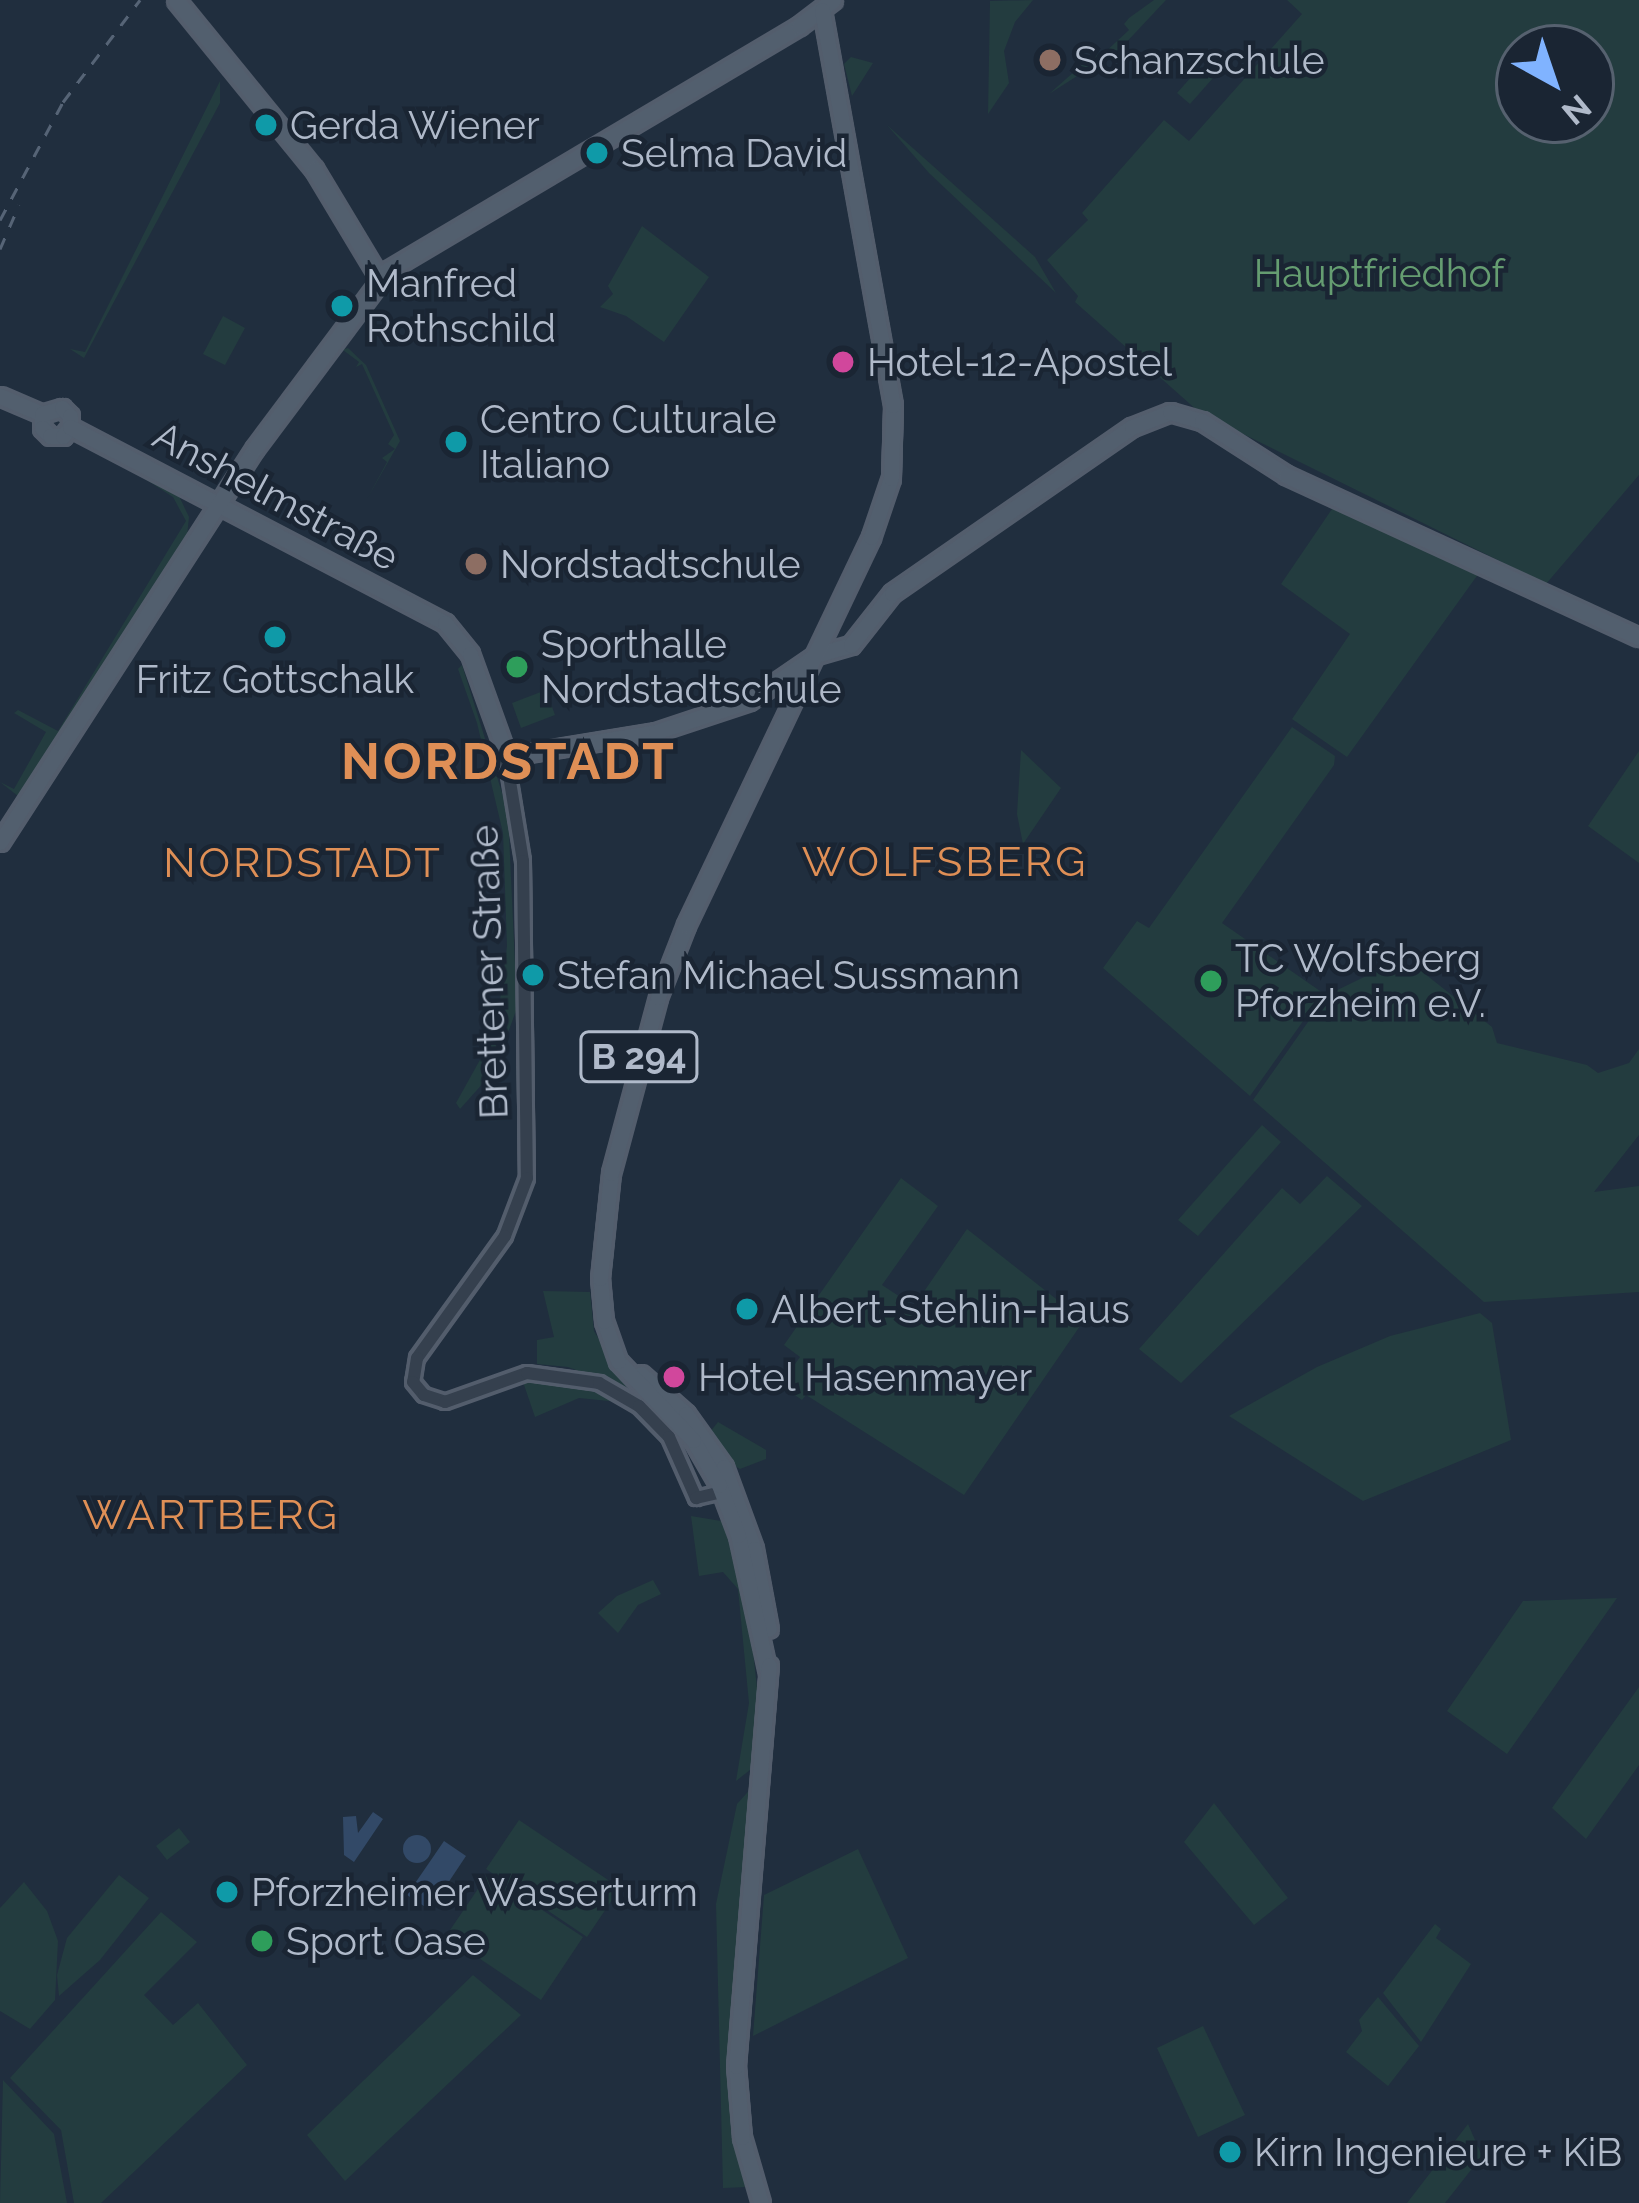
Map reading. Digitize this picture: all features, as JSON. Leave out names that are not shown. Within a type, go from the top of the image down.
[{"type":"main road","points":[[0,842],[219,502],[380,279],[314,169],[176,0]]},
{"type":"main road","name":"B 294","points":[[380,279],[422,246],[828,5],[895,447],[880,515],[681,937],[643,1043],[607,1197],[601,1294],[610,1339],[705,1447],[728,1491],[762,1587],[770,1648],[736,2066],[742,2137],[761,2203]]},
{"type":"main road","points":[[359,245],[387,257],[422,246]]},
{"type":"main road","name":"Anshelmstraße","points":[[0,396],[42,414],[42,428],[50,436],[63,436],[70,428],[219,502],[449,627]]},
{"type":"main road","points":[[505,751],[532,751],[694,722],[754,698],[816,655],[851,645],[892,593],[1144,419],[1170,412],[1195,418],[1286,475],[1639,637]]},
{"type":"main road","name":"Brettener Straße","points":[[449,627],[470,654],[505,751]]},
{"type":"street","name":"Brettener Straße","points":[[505,751],[523,861],[530,1145],[525,1186],[498,1248],[417,1358],[412,1375],[416,1387],[434,1400],[451,1402],[519,1375],[548,1372],[598,1383],[641,1408],[669,1437],[696,1498],[728,1491]]},
{"type":"green space","points":[[1033,0],[1015,22],[1004,51],[1009,83],[988,114],[990,1]]},
{"type":"green space","points":[[1154,0],[1166,0],[1121,48],[1049,94],[1093,55],[1103,54],[1129,30],[1124,24],[1129,18]]},
{"type":"green space","name":"Hauptfriedhof","points":[[1287,0],[1639,0],[1639,475],[1546,584],[1199,412],[1075,302],[1078,296],[1047,260],[1088,220],[1082,213],[1164,120],[1189,141],[1302,14]]},
{"type":"green space","points":[[851,57],[873,63],[852,96],[844,64]]},
{"type":"green space","points":[[1200,67],[1213,78],[1190,104],[1177,93]]},
{"type":"green space","points":[[220,81],[220,103],[84,358],[70,349],[85,352]]},
{"type":"green space","points":[[887,125],[1035,257],[1056,293],[929,173]]},
{"type":"green space","points":[[642,226],[709,277],[664,342],[626,316],[600,307],[613,294],[608,286]]},
{"type":"green space","points":[[223,316],[245,328],[225,365],[203,354]]},
{"type":"green space","points":[[348,348],[366,365],[400,441],[367,499],[387,462],[382,458],[395,449],[388,444],[394,435],[362,364],[356,367],[359,362],[343,350],[329,368],[341,350]]},
{"type":"green space","points":[[111,457],[178,494],[189,517],[187,536],[18,796],[0,782],[14,789],[46,732],[14,713],[18,710],[58,731],[186,521],[173,497]]},
{"type":"green space","points":[[1334,506],[1479,573],[1347,757],[1292,719],[1350,634],[1281,584]]},
{"type":"green space","points":[[462,665],[508,812],[517,1008],[494,1071],[460,1109],[456,1103],[496,1031],[507,946],[503,833],[477,723],[458,669]]},
{"type":"green space","points":[[546,690],[555,715],[521,728],[512,703]]},
{"type":"green space","name":"TC Wolfsberg Pforzheim e.V.","points":[[1292,727],[1335,756],[1334,765],[1222,923],[1323,993],[1250,1096],[1103,968],[1137,921],[1149,928]]},
{"type":"green space","points":[[1021,750],[1061,788],[1023,844],[1017,814]]},
{"type":"green space","points":[[1639,751],[1639,863],[1588,826]]},
{"type":"green space","points":[[1393,963],[1398,974],[1415,966],[1492,1027],[1497,1043],[1587,1065],[1598,1073],[1629,1063],[1639,1049],[1639,1135],[1594,1192],[1639,1186],[1639,1292],[1484,1302],[1253,1100],[1327,995]]},
{"type":"green space","points":[[1262,1125],[1281,1142],[1198,1236],[1178,1220]]},
{"type":"green space","points":[[1327,1176],[1362,1206],[1181,1383],[1139,1349],[1282,1188],[1300,1204]]},
{"type":"green space","points":[[901,1178],[938,1206],[882,1285],[914,1306],[967,1229],[1060,1302],[1056,1308],[1080,1326],[964,1495],[806,1395],[802,1400],[780,1385],[800,1357],[784,1345]]},
{"type":"green space","points":[[543,1291],[590,1292],[594,1331],[628,1389],[568,1367],[537,1364],[537,1340],[554,1337]]},
{"type":"green space","points":[[1480,1313],[1492,1323],[1511,1440],[1363,1501],[1229,1416],[1317,1367],[1390,1336]]},
{"type":"green space","points":[[554,1379],[628,1403],[579,1398],[535,1417],[523,1382]]},
{"type":"green space","points":[[718,1422],[766,1450],[766,1459],[740,1469],[732,1464],[710,1432]]},
{"type":"green space","points":[[691,1516],[721,1521],[727,1528],[749,1614],[759,1706],[755,1766],[736,1781],[749,1703],[738,1589],[723,1572],[699,1576]]},
{"type":"green space","points":[[653,1580],[661,1594],[638,1605],[618,1633],[598,1613],[617,1596]]},
{"type":"green space","points":[[1617,1598],[1507,1754],[1447,1711],[1523,1601]]},
{"type":"green space","points":[[1639,1687],[1639,1765],[1586,1839],[1552,1808]]},
{"type":"green space","points":[[754,1785],[729,2054],[746,2187],[723,2188],[716,1904],[737,1804]]},
{"type":"green space","points":[[1214,1803],[1288,1898],[1254,1925],[1184,1842]]},
{"type":"green space","points":[[519,1820],[620,1888],[587,1937],[486,1869]]},
{"type":"green space","points":[[179,1828],[190,1842],[167,1860],[156,1846]]},
{"type":"green space","points":[[858,1849],[908,1958],[753,2036],[764,1895]]},
{"type":"green space","points":[[488,1874],[583,1937],[541,2000],[446,1936]]},
{"type":"green space","points":[[119,1875],[149,1898],[100,1960],[59,1996],[57,1975],[67,1938]]},
{"type":"green space","points":[[24,1882],[47,1911],[58,1941],[55,2000],[30,2029],[0,2011],[0,1908]]},
{"type":"green space","points":[[161,1912],[197,1942],[144,1995],[173,2025],[198,2003],[247,2065],[101,2203],[74,2203],[61,2130],[10,2078]]},
{"type":"green space","points":[[1435,1924],[1441,1929],[1436,1938],[1471,1964],[1421,2042],[1383,1993]]},
{"type":"green space","points":[[473,1975],[521,2015],[345,2181],[307,2135]]},
{"type":"green space","points":[[1378,1997],[1419,2046],[1388,2086],[1346,2052],[1362,2031],[1359,2020]]},
{"type":"green space","points":[[1203,2026],[1245,2115],[1198,2137],[1157,2048]]},
{"type":"green space","points":[[3,2080],[54,2134],[67,2203],[0,2203]]},
{"type":"green space","points":[[1468,2124],[1482,2156],[1445,2203],[1407,2203]]},
{"type":"water","points":[[373,1812],[383,1819],[354,1862],[344,1855],[343,1817],[356,1816],[358,1833]]},
{"type":"water","points":[[417,1835],[427,1839],[431,1849],[427,1859],[417,1863],[407,1859],[403,1849],[407,1839]]},
{"type":"water","points":[[444,1841],[466,1856],[430,1910],[407,1895]]},
{"type":"railway","points":[[0,220],[63,102],[140,0]]},
{"type":"railway","points":[[0,249],[19,205]]},
{"type":"place","name":"Schanzschule","points":[[1050,60]]},
{"type":"place","name":"Gerda Wiener","points":[[266,125]]},
{"type":"place","name":"Selma David","points":[[597,153]]},
{"type":"place","name":"Manfred Rothschild","points":[[342,306]]},
{"type":"place","name":"Hotel-12-Apostel","points":[[843,362]]},
{"type":"place","name":"Centro Culturale Italiano","points":[[456,442]]},
{"type":"place","name":"Nordstadtschule","points":[[476,564]]},
{"type":"place","name":"Fritz Gottschalk","points":[[275,637]]},
{"type":"place","name":"Sporthalle Nordstadtschule","points":[[517,667]]},
{"type":"place","name":"Stefan Michael Sussmann","points":[[533,975]]},
{"type":"place","name":"TC Wolfsberg Pforzheim e.V.","points":[[1211,981]]},
{"type":"place","name":"Albert-Stehlin-Haus","points":[[747,1309]]},
{"type":"place","name":"Hotel Hasenmayer","points":[[674,1377]]},
{"type":"place","name":"Pforzheimer Wasserturm","points":[[227,1892]]},
{"type":"place","name":"Sport Oase","points":[[262,1941]]},
{"type":"place","name":"Kirn Ingenieure + KiB","points":[[1230,2152]]},
{"type":"district","name":"NORDSTADT","points":[[509,761]]},
{"type":"district","name":"WOLFSBERG","points":[[945,862]]},
{"type":"district","name":"NORDSTADT","points":[[303,863]]},
{"type":"district","name":"WARTBERG","points":[[211,1515]]}]
